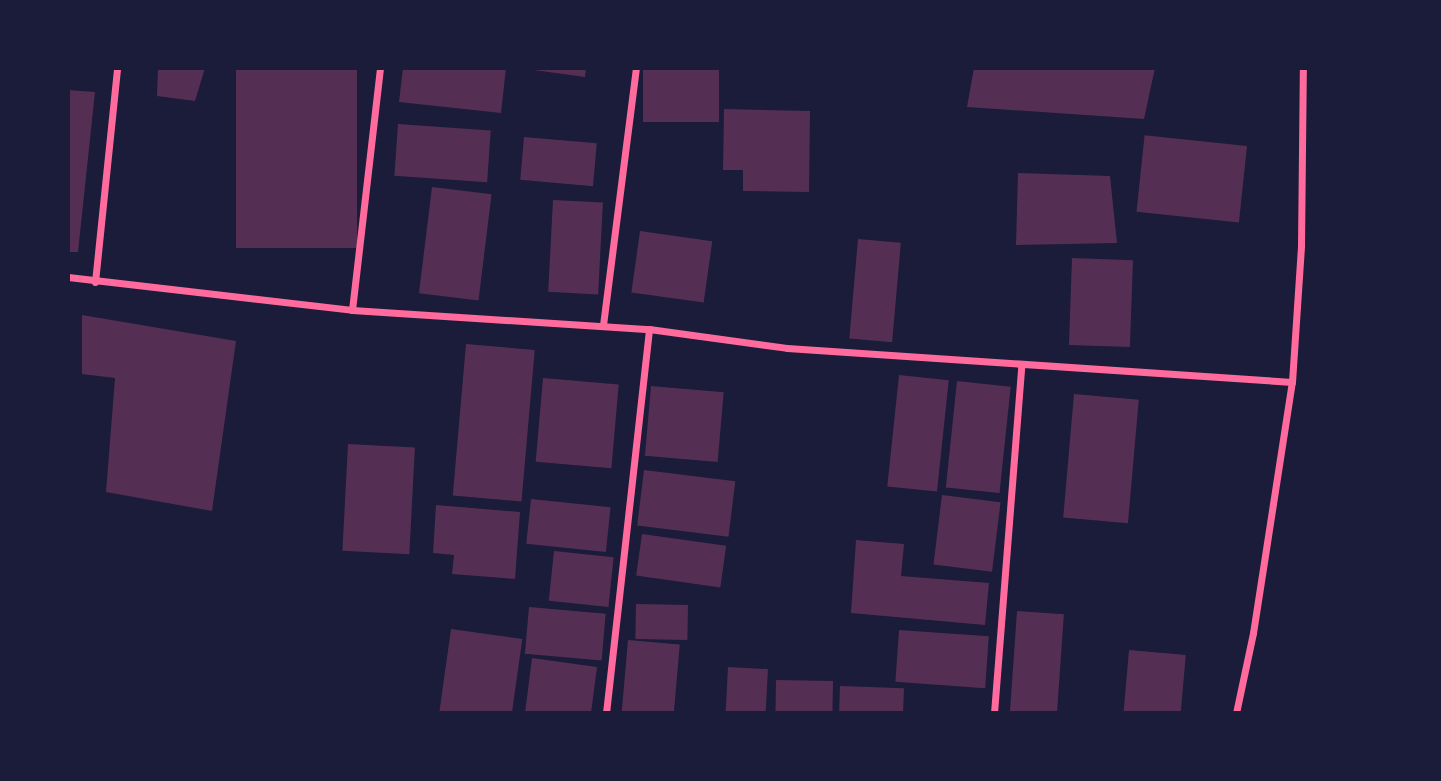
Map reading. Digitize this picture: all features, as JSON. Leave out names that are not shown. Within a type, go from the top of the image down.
[{"type":"street","points":[[95,282],[117,68]]},
{"type":"street","points":[[352,310],[380,68]]},
{"type":"street","points":[[603,324],[636,68]]},
{"type":"street","points":[[1236,713],[1253,633],[1292,382],[1301,246],[1303,68]]},
{"type":"street","points":[[68,277],[352,310],[603,324],[787,348],[1020,367],[1292,382]]},
{"type":"street","points":[[607,713],[649,329]]},
{"type":"street","points":[[994,713],[1020,367]]},
{"type":"building","points":[[158,68],[205,68],[195,101],[157,96]]},
{"type":"building","points":[[236,68],[357,68],[357,248],[236,248]]},
{"type":"building","points":[[403,68],[506,68],[501,113],[399,102]]},
{"type":"building","points":[[519,68],[586,68],[585,77]]},
{"type":"building","points":[[643,68],[719,68],[719,122],[643,122]]},
{"type":"building","points":[[974,68],[1155,68],[1144,119],[967,107]]},
{"type":"building","points":[[68,90],[95,92],[78,252],[68,252]]},
{"type":"building","points":[[724,109],[810,111],[809,192],[743,191],[743,170],[723,170]]},
{"type":"building","points":[[398,124],[491,130],[487,182],[394,176]]},
{"type":"building","points":[[1145,135],[1247,146],[1239,223],[1137,212]]},
{"type":"building","points":[[524,137],[597,143],[593,186],[520,180]]},
{"type":"building","points":[[1018,173],[1110,176],[1117,243],[1016,245]]},
{"type":"building","points":[[432,187],[492,194],[479,301],[419,293]]},
{"type":"building","points":[[553,200],[603,203],[598,294],[548,292]]},
{"type":"building","points":[[640,231],[712,241],[704,303],[631,292]]},
{"type":"building","points":[[858,239],[901,243],[892,342],[849,339]]},
{"type":"building","points":[[1072,258],[1133,260],[1130,347],[1069,345]]},
{"type":"building","points":[[82,315],[236,341],[212,511],[106,492],[115,378],[82,374]]},
{"type":"building","points":[[466,344],[535,350],[521,501],[453,495]]},
{"type":"building","points":[[899,375],[949,380],[937,492],[887,486]]},
{"type":"building","points":[[543,378],[619,385],[611,468],[536,462]]},
{"type":"building","points":[[957,381],[1011,387],[1000,493],[946,487]]},
{"type":"building","points":[[651,386],[724,392],[718,462],[645,456]]},
{"type":"building","points":[[1074,394],[1139,400],[1128,523],[1063,518]]},
{"type":"building","points":[[348,444],[415,448],[409,554],[342,551]]},
{"type":"building","points":[[644,470],[735,481],[728,537],[637,526]]},
{"type":"building","points":[[942,495],[1001,502],[992,572],[933,564]]},
{"type":"building","points":[[531,499],[611,507],[606,552],[526,544]]},
{"type":"building","points":[[436,505],[520,512],[515,579],[452,574],[454,555],[433,553]]},
{"type":"building","points":[[642,534],[726,546],[720,587],[636,576]]},
{"type":"building","points":[[856,540],[904,544],[901,576],[989,583],[985,625],[851,613]]},
{"type":"building","points":[[554,551],[614,557],[608,607],[549,601]]},
{"type":"building","points":[[636,604],[688,605],[687,640],[635,639]]},
{"type":"building","points":[[529,607],[606,614],[602,661],[525,654]]},
{"type":"building","points":[[1017,611],[1064,614],[1057,713],[1010,713]]},
{"type":"building","points":[[451,629],[522,639],[512,713],[439,713]]},
{"type":"building","points":[[899,630],[989,636],[985,688],[895,682]]},
{"type":"building","points":[[628,640],[680,645],[674,713],[622,713]]},
{"type":"building","points":[[1129,650],[1186,655],[1181,713],[1124,712]]},
{"type":"building","points":[[532,658],[597,667],[591,713],[525,713]]},
{"type":"building","points":[[728,667],[768,669],[766,713],[726,713]]},
{"type":"building","points":[[776,680],[833,681],[832,713],[775,713]]},
{"type":"building","points":[[840,686],[904,688],[903,713],[839,713]]}]
